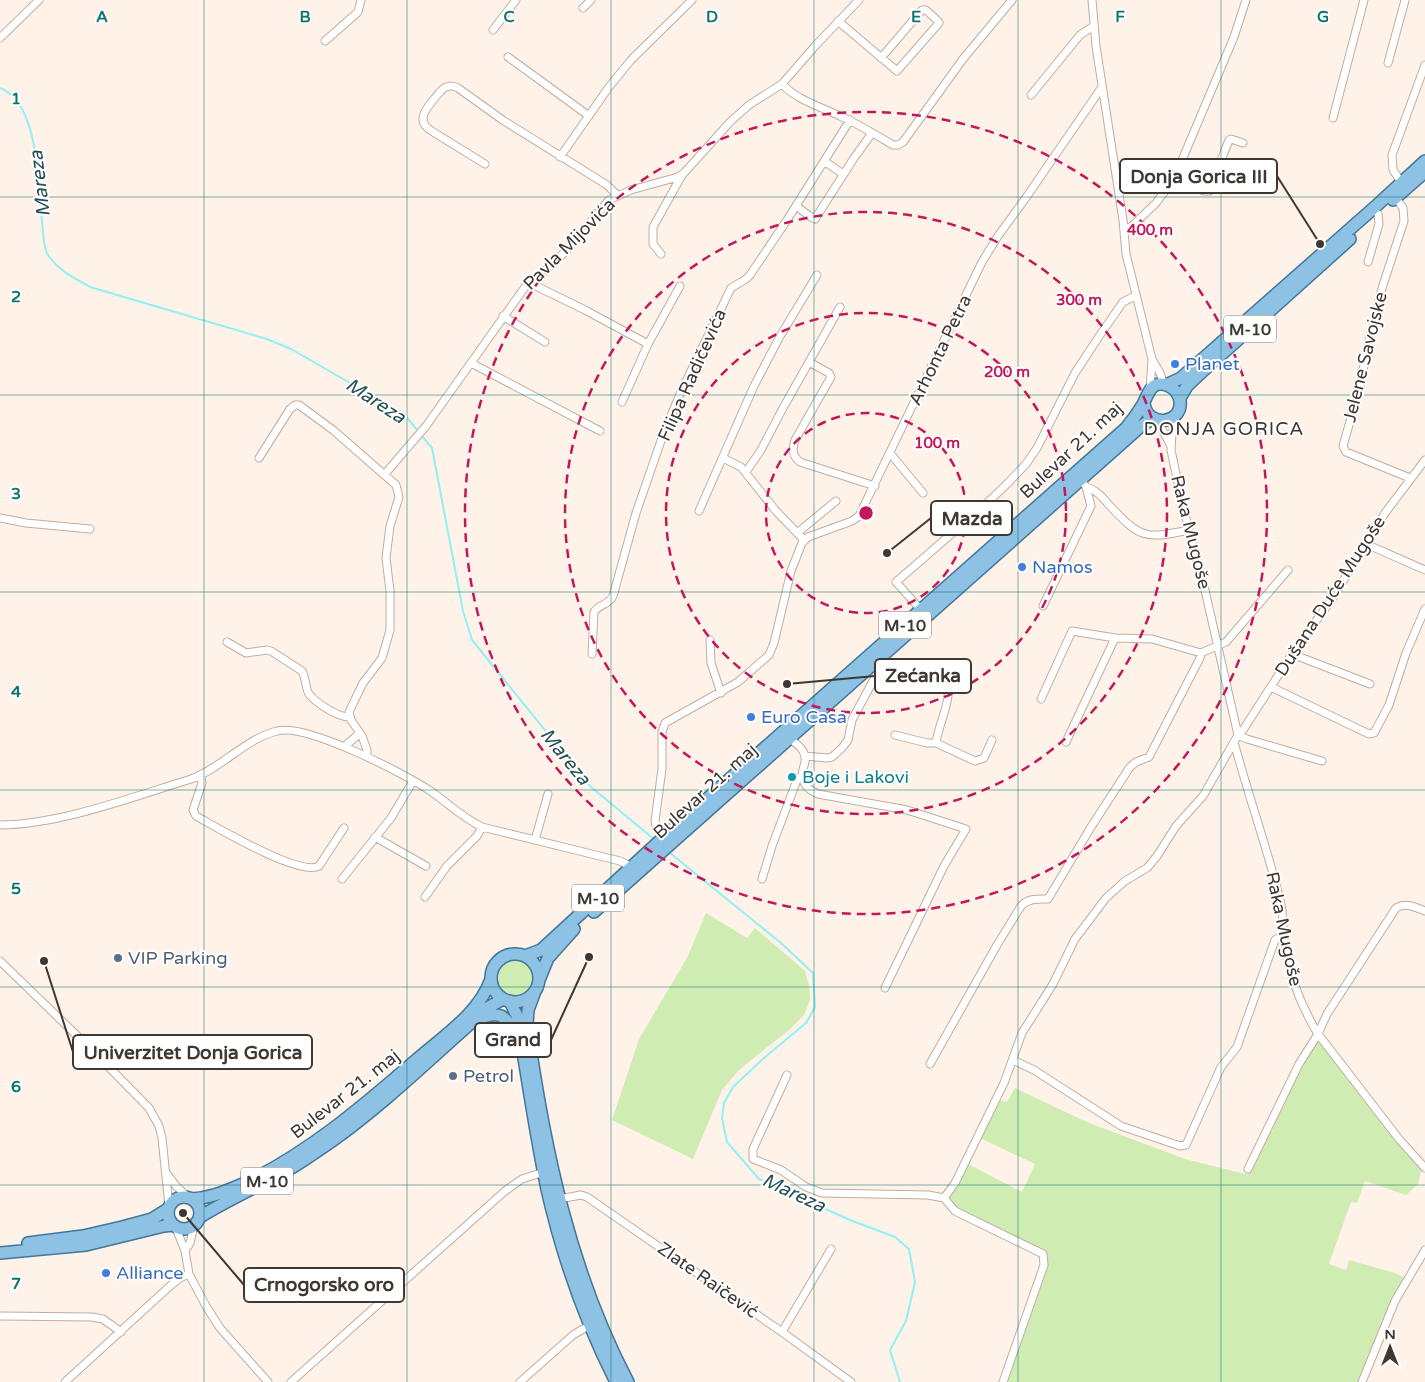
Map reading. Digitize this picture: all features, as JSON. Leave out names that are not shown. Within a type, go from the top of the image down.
[{"type":"main road","name":"M-10","points":[[1150,390],[1181,378],[1425,161]]},
{"type":"main road","name":"M-10","points":[[1176,414],[1180,406],[1180,398],[1187,386],[1425,172]]},
{"type":"main road","points":[[1165,385],[1174,390],[1180,398]]},
{"type":"main road","name":"Bulevar 21. maj","points":[[525,956],[541,950],[664,838],[1126,428],[1135,418],[1150,390]]},
{"type":"main road","name":"Bulevar 21. maj","points":[[1144,403],[1146,412],[1155,419],[1165,420],[1176,414]]},
{"type":"main road","name":"Bulevar 21. maj","points":[[539,980],[548,958],[566,936],[790,739],[884,661],[1084,483],[1140,427],[1155,419]]},
{"type":"main road","name":"M-10","points":[[491,978],[494,966],[502,957],[515,954],[525,956]]},
{"type":"main road","points":[[525,956],[536,966],[539,980]]},
{"type":"main road","points":[[491,978],[494,990],[507,1000],[516,1016],[544,1172],[562,1242],[590,1325],[616,1382]]},
{"type":"main road","name":"Bulevar 21. maj","points":[[191,1198],[216,1195],[256,1178],[290,1158],[334,1128],[396,1078],[471,1012],[482,999],[491,978]]},
{"type":"main road","name":"M-10","points":[[507,1000],[524,1000],[535,991],[539,980]]},
{"type":"main road","points":[[535,991],[528,1010],[527,1025],[546,1137],[559,1199],[598,1317],[611,1350],[628,1382]]},
{"type":"main road","name":"Bulevar 21. maj","points":[[197,1221],[226,1202],[282,1173],[333,1140],[404,1083],[474,1020],[494,1004],[507,1000]]},
{"type":"main road","points":[[474,1020],[491,1015],[504,1017],[521,1043]]},
{"type":"main road","name":"M-10","points":[[0,1245],[83,1236],[152,1220],[169,1208],[175,1199],[180,1197],[191,1198]]},
{"type":"main road","points":[[191,1198],[199,1207],[197,1221]]},
{"type":"main road","points":[[169,1208],[168,1218],[175,1226]]},
{"type":"main road","name":"M-10","points":[[0,1253],[86,1244],[164,1226],[175,1226],[185,1229],[197,1221]]},
{"type":"street","points":[[0,38],[39,0]]},
{"type":"street","points":[[325,41],[358,12],[361,0]]},
{"type":"street","points":[[493,30],[516,0]]},
{"type":"street","points":[[583,8],[590,0]]},
{"type":"street","points":[[560,157],[631,60],[692,0]]},
{"type":"street","points":[[661,254],[653,244],[653,227],[682,175],[730,122],[749,105],[782,84],[859,0]]},
{"type":"street","points":[[782,84],[808,102],[850,120],[893,145],[898,145],[903,142],[963,59],[1012,0]]},
{"type":"street","points":[[1092,0],[1102,87],[1126,254],[1152,359],[1165,385]]},
{"type":"street","points":[[1124,230],[1132,226],[1156,203],[1174,179],[1234,37],[1246,0]]},
{"type":"street","points":[[1334,118],[1364,0]]},
{"type":"street","points":[[1388,64],[1405,0]]},
{"type":"street","points":[[838,22],[896,71],[939,23],[938,21],[926,10],[922,10],[881,58]]},
{"type":"street","points":[[1031,95],[1080,35],[1094,26]]},
{"type":"street","points":[[508,57],[589,116]]},
{"type":"street","points":[[1401,182],[1392,170],[1392,155],[1425,65]]},
{"type":"street","points":[[485,164],[430,130],[424,124],[422,118],[424,112],[445,88],[456,87],[504,122],[607,185],[617,195]]},
{"type":"street","name":"Arhonta Petra","points":[[804,540],[821,531],[856,519],[862,512],[982,262],[998,236],[1102,87]]},
{"type":"street","name":"Filipa Radičevića","points":[[592,654],[594,612],[599,607],[608,603],[613,596],[630,534],[658,451],[670,417],[695,360],[731,288],[750,275],[850,120]]},
{"type":"street","points":[[796,206],[815,219],[872,133]]},
{"type":"street","points":[[1174,179],[1204,191],[1209,191],[1229,140],[1243,142]]},
{"type":"street","points":[[824,161],[844,174]]},
{"type":"street","name":"Pavla Mijovića","points":[[384,475],[426,426],[525,287],[539,277],[567,250],[607,201],[617,195],[682,175]]},
{"type":"street","name":"Jelene Savojske","points":[[1396,198],[1404,208],[1404,221],[1380,294],[1366,350],[1360,386],[1343,446],[1346,452],[1410,478]]},
{"type":"street","points":[[1368,262],[1379,224],[1378,214]]},
{"type":"street","points":[[699,511],[778,338],[817,275]]},
{"type":"street","points":[[531,282],[648,344]]},
{"type":"street","points":[[622,402],[648,344],[680,286]]},
{"type":"street","points":[[921,610],[896,582],[986,504],[1026,464],[1037,448],[1075,373],[1123,302],[1135,296]]},
{"type":"street","points":[[746,472],[761,450],[840,307]]},
{"type":"street","points":[[503,316],[545,342]]},
{"type":"street","points":[[1150,390],[1152,359]]},
{"type":"street","points":[[808,362],[829,373],[831,377],[795,440],[793,448],[795,457],[800,462],[875,486]]},
{"type":"street","points":[[471,363],[600,431]]},
{"type":"street","points":[[259,458],[290,408],[297,404],[333,430],[396,485],[399,493],[390,526],[386,558],[390,591],[390,630],[382,658],[358,692],[350,708],[350,717],[360,733],[367,757]]},
{"type":"street","name":"Raka Mugoše","points":[[1171,446],[1176,414]]},
{"type":"street","name":"Raka Mugoše","points":[[1155,419],[1171,446],[1189,530],[1218,647],[1241,770],[1280,901],[1288,965],[1294,985],[1307,1016],[1318,1034],[1399,1139],[1425,1168]]},
{"type":"street","points":[[890,453],[923,494]]},
{"type":"street","points":[[664,838],[658,830],[655,821],[662,769],[663,726],[668,719],[721,693],[747,676],[762,663],[772,650],[790,576],[804,540],[756,486],[741,466],[723,458]]},
{"type":"street","name":"Dušana Duće Mugoše","points":[[944,1198],[955,1183],[1004,1083],[1022,1033],[1053,984],[1078,934],[1114,890],[1147,868],[1176,826],[1203,796],[1236,738],[1292,654],[1332,599],[1385,513],[1425,460]]},
{"type":"street","points":[[1084,483],[1100,494],[1122,519],[1142,533],[1155,536],[1189,530]]},
{"type":"street","points":[[1044,606],[1091,508],[1084,483]]},
{"type":"street","points":[[797,534],[836,501]]},
{"type":"street","points":[[0,518],[26,523],[90,529]]},
{"type":"street","points":[[1366,544],[1425,570]]},
{"type":"street","points":[[1041,699],[1072,631],[1115,638],[1152,639],[1201,653],[1226,642],[1288,570]]},
{"type":"street","points":[[1271,687],[1369,734],[1374,734],[1389,705],[1406,653],[1425,609]]},
{"type":"street","points":[[1066,742],[1115,638]]},
{"type":"street","points":[[710,640],[712,663],[721,693]]},
{"type":"street","points":[[227,642],[246,653],[271,651],[302,671],[312,698],[334,713],[350,717]]},
{"type":"street","points":[[930,1064],[997,944],[1021,906],[1030,899],[1048,899],[1130,766],[1150,757],[1201,653]]},
{"type":"street","points":[[1292,654],[1370,684]]},
{"type":"street","points":[[805,756],[832,757],[842,748],[851,732],[852,720],[884,661],[895,668],[941,682],[945,686],[948,696],[937,733],[936,743]]},
{"type":"street","points":[[0,825],[34,824],[201,776],[256,740],[280,730],[297,730],[345,746],[413,781],[482,827],[620,861],[632,867]]},
{"type":"street","points":[[345,746],[360,733]]},
{"type":"street","points":[[895,735],[927,743],[936,743],[975,761],[984,758],[992,740]]},
{"type":"street","points":[[1236,738],[1247,739],[1322,761]]},
{"type":"street","points":[[790,739],[801,748],[805,756],[802,775],[807,787],[818,794],[907,810],[966,828],[944,866],[885,988]]},
{"type":"street","points":[[762,879],[772,846],[797,780],[802,775]]},
{"type":"street","points":[[201,776],[201,785],[193,810],[196,816],[237,839],[288,863],[316,868],[322,863],[344,828]]},
{"type":"street","points":[[342,879],[391,818],[413,781]]},
{"type":"street","points":[[535,840],[548,794]]},
{"type":"street","points":[[425,897],[447,866],[477,836],[482,827]]},
{"type":"street","points":[[375,837],[426,866]]},
{"type":"street","points":[[1248,1169],[1299,1064],[1318,1034],[1326,1014],[1396,908],[1408,905],[1425,911]]},
{"type":"street","points":[[1013,1060],[1034,1070],[1120,1126],[1172,1143],[1186,1145],[1221,1067],[1237,1047],[1275,940],[1283,934]]},
{"type":"street","points":[[0,961],[146,1104],[161,1132],[167,1173],[169,1208]]},
{"type":"street","points":[[787,1075],[753,1149],[754,1159],[781,1170],[806,1187],[822,1193],[928,1195],[944,1198],[956,1211],[1039,1252],[1044,1258],[1044,1265],[1003,1382]]},
{"type":"street","points":[[291,1382],[505,1191],[522,1179],[544,1172]]},
{"type":"street","points":[[167,1173],[176,1186],[191,1198]]},
{"type":"street","name":"Zlate Raičević","points":[[559,1199],[581,1195],[587,1197],[851,1382]]},
{"type":"street","points":[[185,1251],[190,1243],[197,1221]]},
{"type":"street","points":[[175,1226],[185,1251],[189,1274],[206,1306],[220,1328],[268,1382]]},
{"type":"street","points":[[782,1332],[831,1249]]},
{"type":"street","points":[[1362,1382],[1395,1301],[1425,1250]]},
{"type":"street","points":[[65,1382],[174,1282],[189,1274]]},
{"type":"street","points":[[0,1316],[92,1317],[104,1319],[121,1332]]},
{"type":"street","points":[[520,1382],[572,1335],[590,1325]]},
{"type":"green space","points":[[706,913],[747,938],[755,928],[805,971],[809,985],[810,1000],[804,1015],[789,1030],[739,1070],[722,1090],[693,1159],[612,1120],[639,1039],[687,958]]},
{"type":"green space","points":[[515,959],[522,960],[528,965],[533,971],[533,985],[528,991],[522,996],[515,997],[508,996],[502,991],[497,985],[496,978],[497,971],[502,965],[508,960]]},
{"type":"green space","points":[[1317,1039],[1321,1039],[1422,1166],[1418,1184],[1406,1195],[1365,1181],[1357,1203],[1351,1202],[1329,1264],[1346,1270],[1349,1260],[1395,1273],[1408,1279],[1362,1382],[1006,1382],[1048,1264],[1047,1255],[957,1208],[949,1199],[968,1164],[1022,1192],[1035,1164],[980,1138],[999,1100],[1007,1102],[1015,1088],[1089,1123],[1185,1159],[1245,1174],[1266,1129],[1272,1131],[1299,1068]]},
{"type":"waterway","name":"Mareza","points":[[0,88],[13,96],[22,110],[29,127],[37,167],[45,248],[52,261],[62,270],[90,287],[267,339],[291,349],[404,414],[418,431]]},
{"type":"waterway","name":"Mareza","points":[[421,435],[432,448],[463,611],[472,640],[591,787],[655,840]]},
{"type":"waterway","name":"Mareza","points":[[670,853],[781,943],[813,973],[815,1007],[806,1023],[733,1087],[724,1103],[722,1118],[727,1142],[759,1179],[850,1220],[895,1237],[909,1249],[915,1282],[906,1321],[890,1350],[900,1382]]},
{"type":"place","name":"Donja Gorica III","points":[[1320,244]]},
{"type":"place","name":"Planet","points":[[1175,364]]},
{"type":"place","name":"Mazda","points":[[887,553]]},
{"type":"place","name":"Namos","points":[[1022,567]]},
{"type":"place","name":"Zećanka","points":[[787,684]]},
{"type":"place","name":"Euro Casa","points":[[751,717]]},
{"type":"place","name":"Boje i Lakovi","points":[[792,777]]},
{"type":"place","name":"Grand","points":[[589,957]]},
{"type":"place","name":"VIP Parking","points":[[118,958]]},
{"type":"place","name":"Univerzitet Donja Gorica","points":[[44,961]]},
{"type":"place","name":"Petrol","points":[[453,1076]]},
{"type":"place","name":"Crnogorsko oro","points":[[183,1213]]},
{"type":"place","name":"Alliance","points":[[106,1273]]},
{"type":"district","name":"DONJA GORICA","points":[[1224,428]]}]
